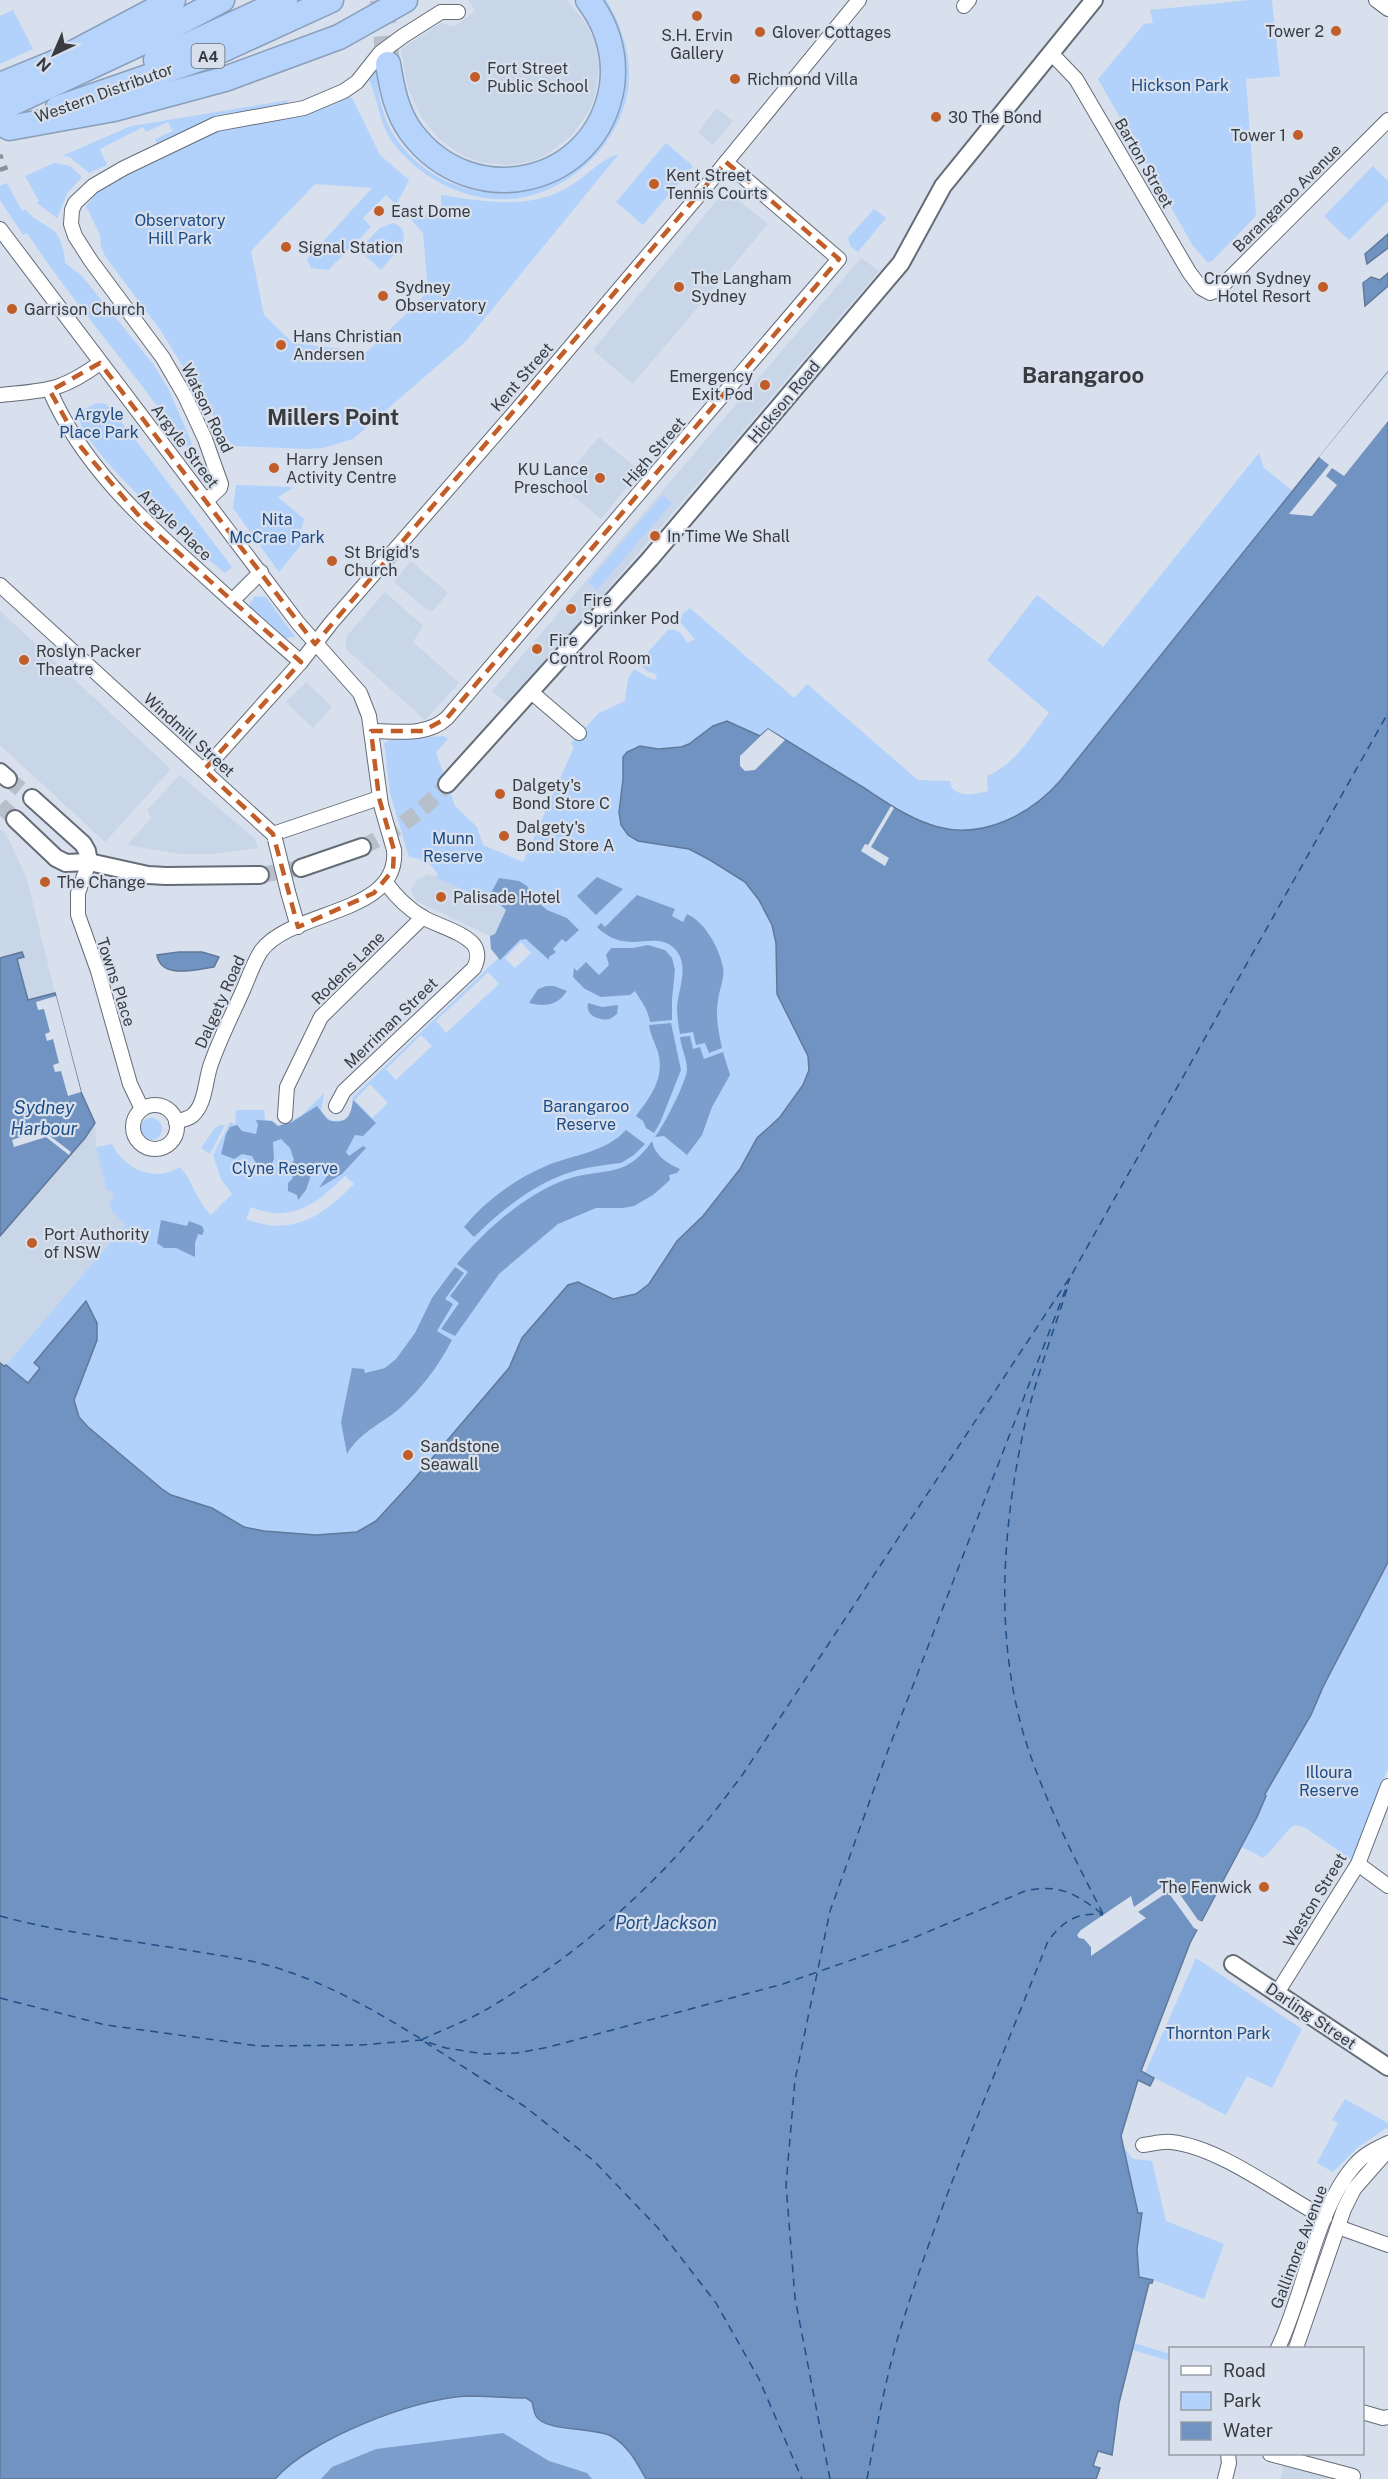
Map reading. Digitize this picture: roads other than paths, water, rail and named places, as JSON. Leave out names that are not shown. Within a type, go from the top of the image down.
[{"type":"highway","points":[[0,85],[56,62],[173,0]]},
{"type":"highway","points":[[3,123],[141,43],[222,0]]},
{"type":"highway","name":"Western Distributor","points":[[3,123],[210,55],[331,0]]},
{"type":"highway","points":[[309,47],[385,0]]},
{"type":"highway","points":[[3,123],[114,109],[244,73],[339,37],[405,0]]},
{"type":"highway","points":[[388,64],[391,86],[402,117],[432,154],[459,172],[478,178],[501,181],[528,177],[557,166],[574,154],[596,128],[608,103],[612,80],[612,51],[603,23],[588,0]]},
{"type":"highway","points":[[80,99],[136,69],[282,1]]},
{"type":"street","name":"Kent Street","points":[[204,770],[302,662],[332,622],[521,405],[859,0]]},
{"type":"street","name":"Hickson Road","points":[[447,784],[673,533],[901,263],[943,186],[1094,0]]},
{"type":"street","points":[[1376,0],[1388,9]]},
{"type":"street","name":"Watson Road","points":[[206,501],[220,488],[221,484],[205,439],[185,396],[163,358],[82,248],[71,224],[72,210],[85,192],[124,168],[216,124],[304,108],[344,91],[357,82],[380,53],[403,36],[441,12],[458,12]]},
{"type":"street","name":"Barton Street","points":[[1051,53],[1076,79],[1179,255],[1195,281],[1206,292]]},
{"type":"street","name":"Barangaroo Avenue","points":[[1206,292],[1218,290],[1388,120]]},
{"type":"street","name":"High Street","points":[[371,731],[423,731],[439,725],[447,718],[839,259],[726,162]]},
{"type":"street","name":"Argyle Street","points":[[0,230],[315,644],[360,693],[369,716],[380,802],[394,850],[394,865],[386,884]]},
{"type":"street","points":[[0,395],[50,390],[74,380],[100,363]]},
{"type":"street","name":"Argyle Place","points":[[50,390],[62,419],[81,447],[145,523],[302,662]]},
{"type":"street","points":[[232,601],[261,572]]},
{"type":"street","name":"Windmill Street","points":[[0,585],[274,836]]},
{"type":"street","points":[[530,691],[579,733]]},
{"type":"street","points":[[32,798],[83,844],[89,862]]},
{"type":"street","points":[[298,927],[274,836],[380,802]]},
{"type":"street","points":[[15,819],[56,858],[66,863],[89,862],[157,876],[260,875]]},
{"type":"street","points":[[301,868],[362,847]]},
{"type":"street","name":"Towns Place","points":[[89,862],[78,893],[78,915],[98,971],[130,1084],[142,1109]]},
{"type":"street","points":[[386,884],[403,904],[423,917]]},
{"type":"street","name":"Dalgety Road","points":[[176,1122],[193,1115],[199,1106],[211,1063],[262,950],[276,937],[374,893],[386,884]]},
{"type":"street","name":"Merriman Street","points":[[336,1106],[344,1091],[474,968],[478,954],[474,945],[465,938],[423,917]]},
{"type":"street","name":"Rodens Lane","points":[[285,1116],[287,1087],[321,1017],[423,917]]},
{"type":"street","points":[[155,1105],[169,1110],[176,1122],[176,1133],[169,1144],[163,1147],[149,1148],[138,1140],[133,1127],[134,1120],[142,1109],[155,1105]]},
{"type":"street","name":"Weston Street","points":[[1277,1994],[1358,1864],[1388,1786]]},
{"type":"street","points":[[1358,1864],[1388,1886]]},
{"type":"street","name":"Darling Street","points":[[1233,1964],[1388,2067]]},
{"type":"street","points":[[1143,2145],[1169,2142],[1192,2147],[1234,2165],[1325,2218]]},
{"type":"street","name":"Gallimore Avenue","points":[[1279,2347],[1325,2218],[1343,2180],[1355,2164],[1371,2151],[1388,2143]]},
{"type":"street","name":"Gallimore Avenue","points":[[1297,2347],[1338,2227],[1354,2189],[1388,2150]]},
{"type":"street","points":[[1338,2227],[1388,2246]]},
{"type":"street","points":[[1364,2413],[1383,2418],[1388,2417]]},
{"type":"street","points":[[1274,2455],[1353,2476]]},
{"type":"street","points":[[1225,2479],[1232,2457]]},
{"type":"water","points":[[1388,234],[1388,248],[1367,264],[1365,254]]},
{"type":"water","points":[[1388,273],[1388,286],[1365,306],[1363,283],[1371,277],[1380,280]]},
{"type":"water","name":"Port Jackson","points":[[1388,372],[1388,1562],[1323,1687],[1311,1715],[1265,1794],[1257,1817],[1190,1943],[1141,2071],[1154,2078],[1150,2086],[1138,2080],[1121,2136],[1138,2213],[1142,2213],[1137,2249],[1139,2277],[1153,2280],[1149,2283],[1119,2403],[1112,2455],[1098,2451],[1093,2466],[1100,2468],[1096,2479],[646,2479],[627,2449],[611,2436],[549,2425],[536,2416],[532,2402],[526,2398],[466,2396],[419,2405],[364,2424],[312,2450],[291,2464],[275,2479],[0,2479],[0,1363],[6,1365],[28,1383],[40,1368],[34,1363],[86,1301],[97,1323],[97,1340],[74,1400],[79,1417],[162,1489],[171,1495],[212,1508],[244,1527],[264,1531],[316,1535],[357,1532],[376,1521],[509,1368],[522,1338],[568,1285],[578,1282],[613,1299],[636,1294],[649,1284],[677,1241],[703,1216],[740,1169],[757,1138],[780,1117],[803,1085],[809,1070],[808,1056],[777,994],[776,943],[772,925],[759,900],[745,882],[710,860],[689,849],[638,841],[628,835],[621,825],[619,812],[623,757],[627,752],[640,746],[658,749],[681,747],[689,744],[713,726],[727,721],[760,736],[768,729],[898,810],[938,827],[972,830],[988,827],[1020,814],[1035,804],[1060,781]]},
{"type":"water","name":"Sydney Harbour","points":[[22,952],[24,957],[17,959],[28,1000],[55,993],[81,1092],[95,1123],[85,1138],[0,1236],[0,958]]},
{"type":"water","points":[[202,952],[219,957],[214,967],[181,971],[165,968],[157,955]]},
{"type":"tunnel","points":[[382,0],[388,64]]},
{"type":"tunnel","points":[[8,779],[32,798]]},
{"type":"tunnel","points":[[362,847],[408,820],[447,784]]},
{"type":"tunnel","points":[[0,805],[15,819]]},
{"type":"tunnel","points":[[260,875],[301,868]]},
{"type":"railway","points":[[0,170],[8,167]]},
{"type":"place","name":"S.H. Ervin Gallery","points":[[697,16]]},
{"type":"place","name":"Tower 2","points":[[1336,31]]},
{"type":"place","name":"Glover Cottages","points":[[760,32]]},
{"type":"place","name":"Fort Street Public School","points":[[475,77]]},
{"type":"place","name":"Richmond Villa","points":[[735,79]]},
{"type":"place","name":"30 The Bond","points":[[936,117]]},
{"type":"place","name":"Tower 1","points":[[1298,135]]},
{"type":"place","name":"Kent Street Tennis Courts","points":[[654,184]]},
{"type":"place","name":"East Dome","points":[[379,211]]},
{"type":"place","name":"Signal Station","points":[[286,247]]},
{"type":"place","name":"The Langham Sydney","points":[[679,287]]},
{"type":"place","name":"Crown Sydney Hotel Resort","points":[[1323,287]]},
{"type":"place","name":"Sydney Observatory","points":[[383,296]]},
{"type":"place","name":"Garrison Church","points":[[12,309]]},
{"type":"place","name":"Hans Christian Andersen","points":[[281,345]]},
{"type":"place","name":"Emergency Exit Pod","points":[[765,385]]},
{"type":"place","name":"Harry Jensen Activity Centre","points":[[274,468]]},
{"type":"place","name":"KU Lance Preschool","points":[[600,478]]},
{"type":"place","name":"In Time We Shall","points":[[655,536]]},
{"type":"place","name":"St Brigid's Church","points":[[332,561]]},
{"type":"place","name":"Fire Sprinker Pod","points":[[571,609]]},
{"type":"place","name":"Fire Control Room","points":[[537,649]]},
{"type":"place","name":"Roslyn Packer Theatre","points":[[24,660]]},
{"type":"place","name":"Dalgety's Bond Store C","points":[[500,794]]},
{"type":"place","name":"Dalgety's Bond Store A","points":[[504,836]]},
{"type":"place","name":"The Change","points":[[45,882]]},
{"type":"place","name":"Palisade Hotel","points":[[441,897]]},
{"type":"place","name":"Port Authority of NSW","points":[[32,1243]]},
{"type":"place","name":"Sandstone Seawall","points":[[408,1455]]},
{"type":"place","name":"The Fenwick","points":[[1264,1887]]},
{"type":"district","name":"Barangaroo","points":[[1083,375]]},
{"type":"district","name":"Millers Point","points":[[333,417]]},
{"type":"park label","name":"Hickson Park","points":[[1180,85]]},
{"type":"park label","name":"Observatory Hill Park","points":[[180,229]]},
{"type":"park label","name":"Argyle Place Park","points":[[99,423]]},
{"type":"park label","name":"Nita McCrae Park","points":[[277,528]]},
{"type":"park label","name":"Munn Reserve","points":[[453,847]]},
{"type":"park label","name":"Barangaroo Reserve","points":[[586,1115]]},
{"type":"park label","name":"Clyne Reserve","points":[[285,1168]]},
{"type":"park label","name":"Illoura Reserve","points":[[1329,1781]]},
{"type":"park label","name":"Thornton Park","points":[[1218,2033]]}]
